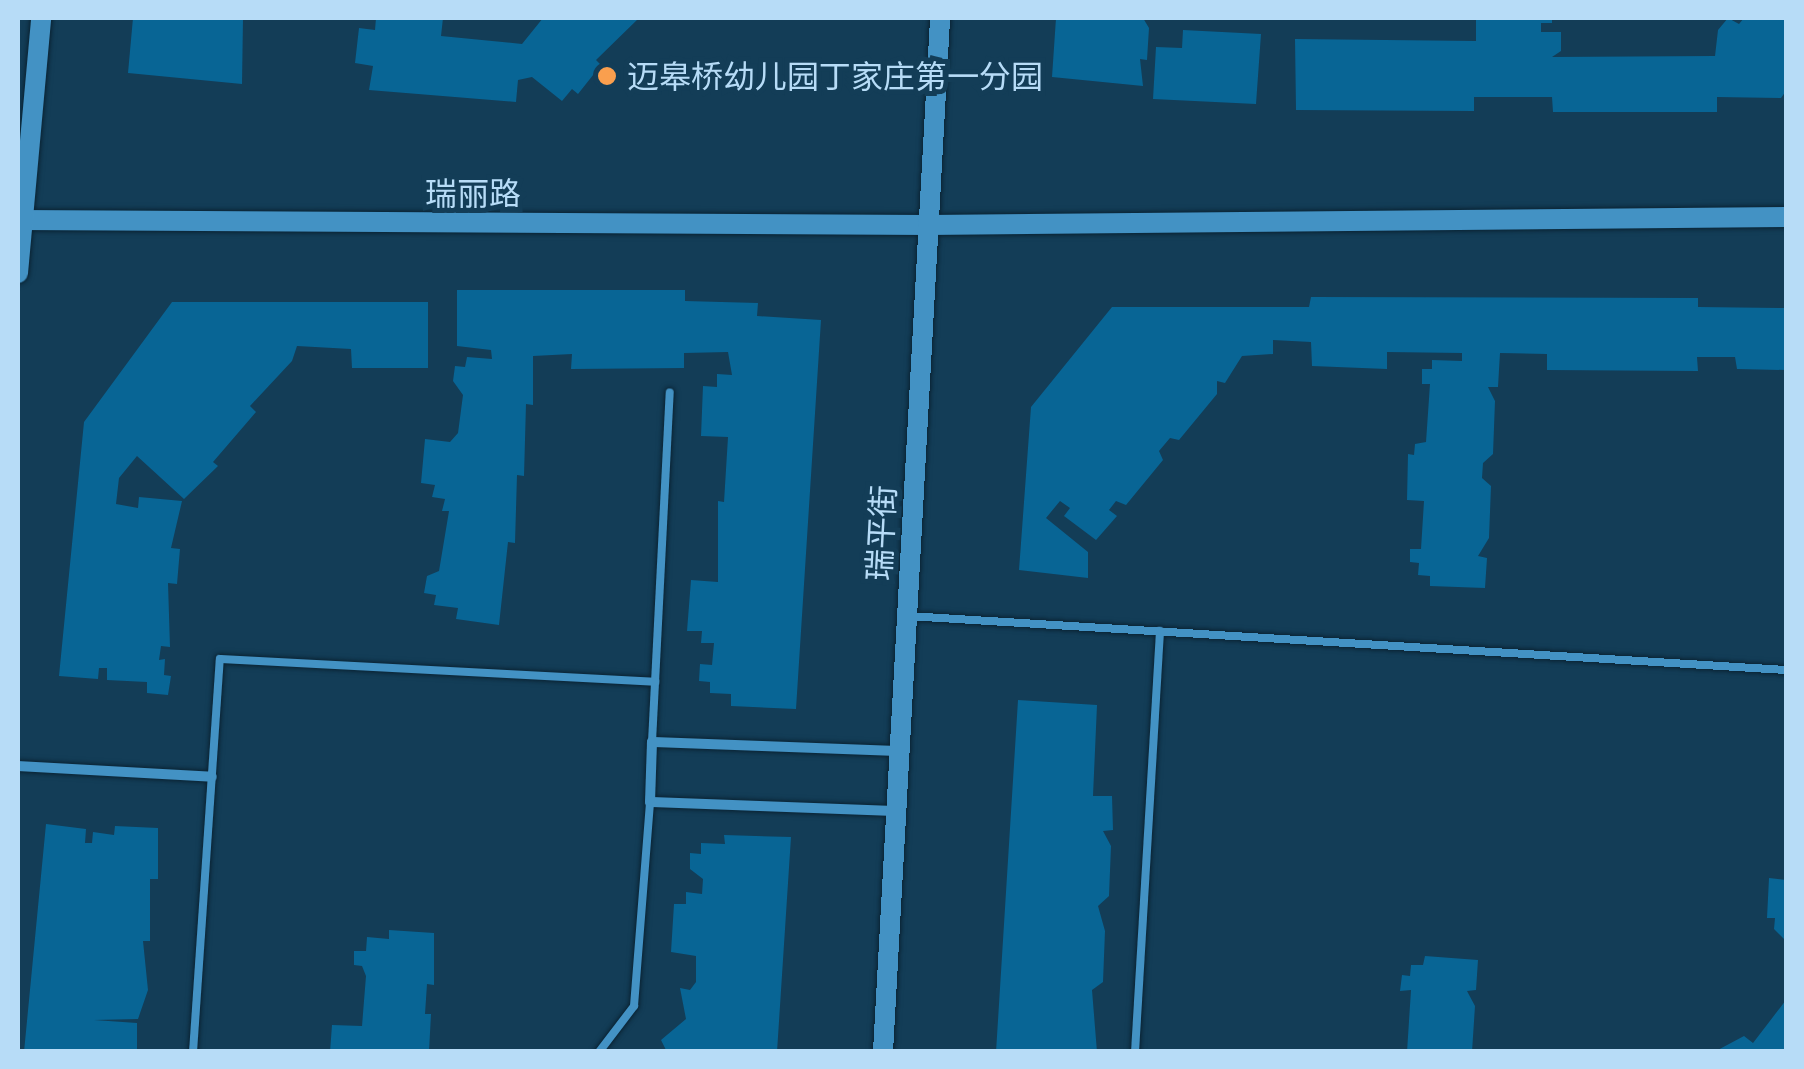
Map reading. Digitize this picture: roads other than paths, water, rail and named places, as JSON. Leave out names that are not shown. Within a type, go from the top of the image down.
[{"type":"street","points":[[18,272],[41,18]]},
{"type":"street","name":"瑞平街","points":[[883,1052],[940,18]]},
{"type":"street","name":"瑞丽路","points":[[20,220],[928,226],[1786,217]]},
{"type":"street","points":[[896,810],[650,802],[652,742],[899,750]]},
{"type":"street","points":[[18,766],[212,777]]},
{"type":"lane","points":[[652,742],[670,392]]},
{"type":"lane","points":[[907,616],[1786,670]]},
{"type":"lane","points":[[1134,1052],[1160,631]]},
{"type":"lane","points":[[193,1052],[220,658],[655,682]]},
{"type":"lane","points":[[599,1052],[634,1006],[650,802]]},
{"type":"place","name":"迈皋桥幼儿园丁家庄第一分园","points":[[607,76]]}]
